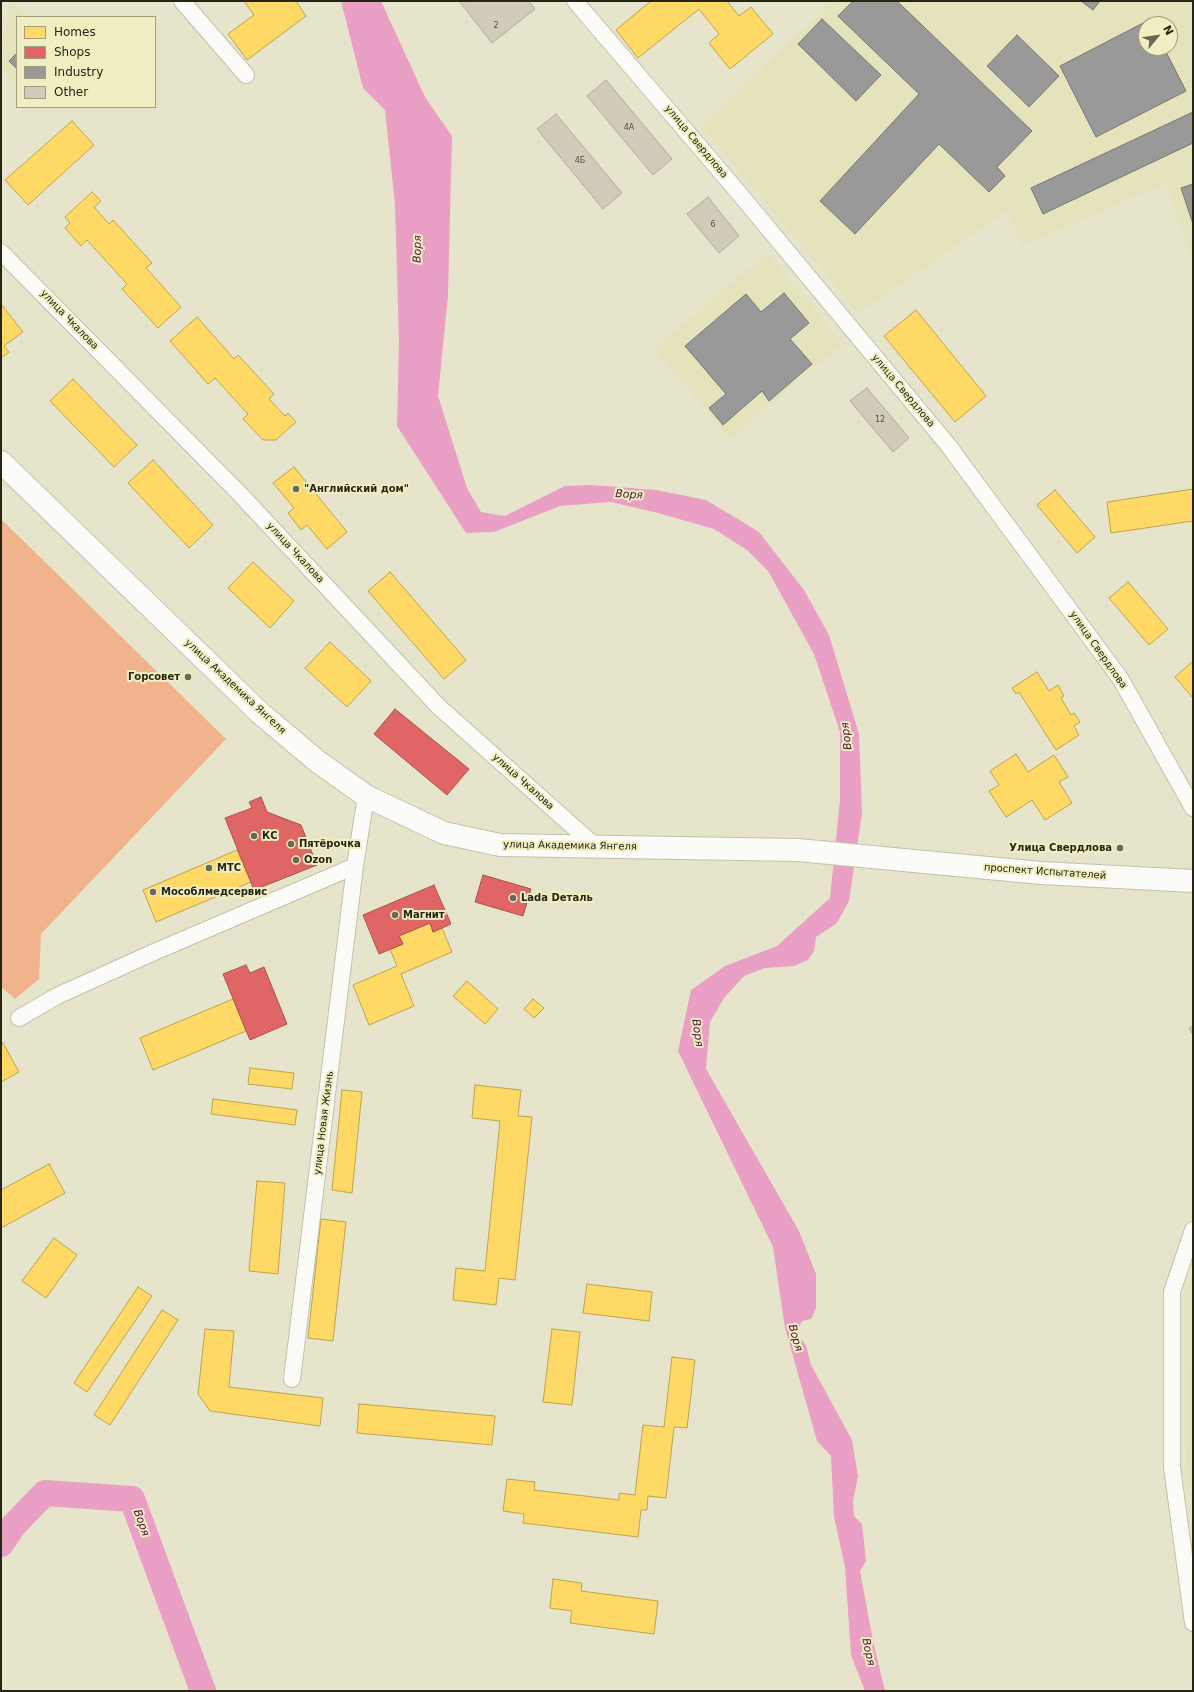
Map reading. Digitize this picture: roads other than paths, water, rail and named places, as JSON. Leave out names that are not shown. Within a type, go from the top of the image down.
[{"type":"main road","name":"улица Академика Янгеля","points":[[1,462],[260,713],[317,761],[366,796],[444,833],[500,845],[798,850],[898,860]]},
{"type":"main road","name":"проспект Испытателей","points":[[898,860],[1041,873],[1193,881]]},
{"type":"street","points":[[182,1],[246,75]]},
{"type":"street","name":"улица Свердлова","points":[[576,1],[738,192],[953,451],[1120,678],[1193,808]]},
{"type":"street","name":"улица Чкалова","points":[[1,252],[238,492],[439,707],[595,846]]},
{"type":"street","name":"улица Новая Жизнь","points":[[292,1379],[355,866],[366,796]]},
{"type":"street","points":[[19,1018],[57,996],[355,866]]},
{"type":"street","points":[[1193,1230],[1172,1292],[1172,1467],[1193,1623]]},
{"type":"water","points":[[341,1],[381,1],[425,97],[452,136],[448,295],[438,396],[467,488],[481,512],[505,516],[565,486],[591,485],[656,490],[706,500],[759,532],[804,590],[829,635],[859,734],[862,813],[849,901],[837,923],[816,937],[814,951],[808,960],[794,966],[765,968],[744,976],[724,998],[710,1022],[706,1069],[799,1231],[816,1274],[816,1308],[811,1319],[802,1321],[796,1333],[806,1345],[811,1365],[852,1440],[858,1476],[853,1501],[854,1516],[862,1524],[866,1561],[860,1571],[873,1641],[885,1691],[865,1691],[851,1655],[845,1567],[834,1517],[831,1456],[817,1441],[785,1328],[773,1247],[678,1051],[691,990],[725,966],[777,946],[830,898],[840,800],[840,732],[814,654],[768,571],[747,550],[714,529],[658,513],[611,502],[560,506],[494,532],[466,533],[397,426],[399,341],[395,204],[385,110],[363,88]]},
{"type":"waterway","name":"Воря","points":[[1,1544],[13,1526],[45,1493],[132,1499],[203,1691]]},
{"type":"place","name":"\"Английский дом\"","points":[[296,489]]},
{"type":"place","name":"Горсовет","points":[[188,677]]},
{"type":"place","name":"КС","points":[[254,836]]},
{"type":"place","name":"Пятёрочка","points":[[291,844]]},
{"type":"place","name":"Улица Свердлова","points":[[1120,848]]},
{"type":"place","name":"Ozon","points":[[296,860]]},
{"type":"place","name":"МТС","points":[[209,868]]},
{"type":"place","name":"Мособлмедсервис","points":[[153,892]]},
{"type":"place","name":"Lada Dеталь","points":[[513,898]]},
{"type":"place","name":"Магнит","points":[[395,915]]}]
